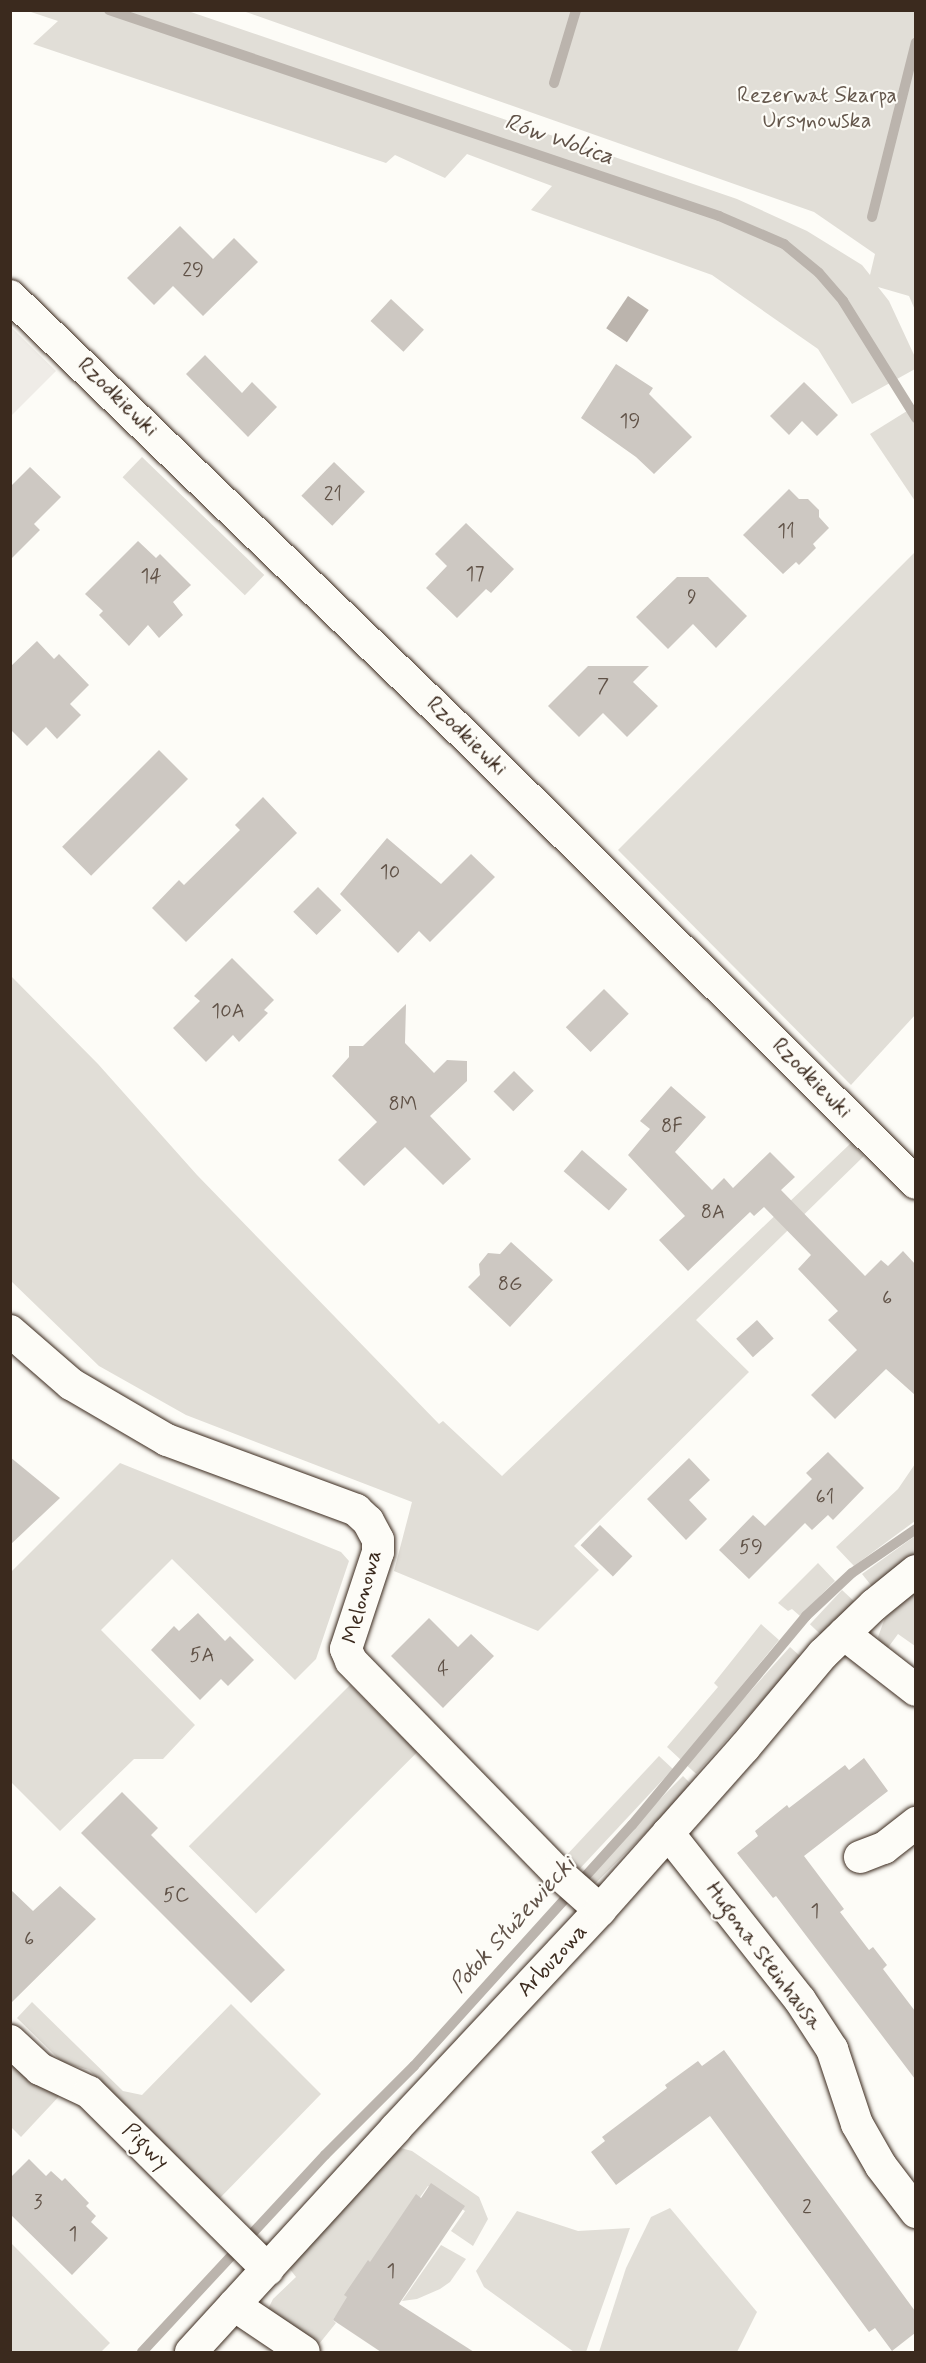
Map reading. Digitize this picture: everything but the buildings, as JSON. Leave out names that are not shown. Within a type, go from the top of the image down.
[{"type":"street","name":"Rzodkiewki","points":[[10,296],[461,731],[915,1183]]},
{"type":"street","name":"Melonowa","points":[[10,1330],[71,1384],[167,1440],[356,1510],[368,1521],[378,1540],[378,1552],[346,1649],[351,1661],[556,1871],[596,1907]]},
{"type":"street","name":"Arbuzowa","points":[[191,2352],[234,2305],[262,2265],[396,2127],[596,1907],[668,1833],[823,1654],[874,1605],[915,1571]]},
{"type":"street","points":[[844,1634],[915,1690]]},
{"type":"street","points":[[860,1857],[884,1848],[915,1823]]},
{"type":"street","name":"Hugona Steinhausa","points":[[668,1833],[800,2000],[832,2049],[857,2124],[880,2166],[915,2212]]},
{"type":"street","name":"Pigwy","points":[[10,2041],[40,2069],[89,2092],[262,2265]]},
{"type":"street","points":[[234,2305],[304,2352]]},
{"type":"shaded area","points":[[628,296],[649,310],[627,342],[606,328]]},
{"type":"shaded area","points":[[10,326],[56,371],[11,416],[10,416]]},
{"type":"green space","name":"Rezerwat Skarpa Ursynowska","points":[[28,11],[188,11],[737,199],[807,231],[862,265],[870,275],[875,254],[814,212],[243,11],[915,11],[915,310],[909,296],[878,287],[889,301],[915,357],[915,369],[852,404],[818,349],[712,275],[531,210],[552,186],[467,154],[445,178],[395,155],[386,163],[33,44],[58,21]]},
{"type":"green space","points":[[915,406],[915,501],[870,434]]},
{"type":"green space","points":[[142,457],[264,575],[245,595],[123,477]]},
{"type":"green space","points":[[915,552],[915,1015],[851,1085],[618,850]]},
{"type":"green space","points":[[10,975],[98,1064],[197,1175],[439,1424],[443,1421],[502,1476],[851,1143],[864,1156],[696,1320],[749,1372],[574,1546],[599,1570],[538,1631],[394,1571],[412,1502],[186,1415],[99,1366],[11,1281]]},
{"type":"green space","points":[[120,1463],[341,1552],[349,1561],[316,1659],[295,1680],[172,1559],[101,1630],[195,1725],[163,1759],[134,1759],[60,1831],[11,1782],[11,1572]]},
{"type":"green space","points":[[915,1464],[915,1521],[854,1566],[836,1547],[898,1489]]},
{"type":"green space","points":[[915,1536],[915,1556],[874,1589],[862,1574]]},
{"type":"green space","points":[[818,1563],[835,1581],[800,1616],[792,1609],[788,1611],[778,1603]]},
{"type":"green space","points":[[842,1590],[858,1605],[826,1639],[810,1624]]},
{"type":"green space","points":[[915,1591],[915,1646],[898,1634],[887,1649],[880,1644],[878,1637],[885,1618]]},
{"type":"green space","points":[[761,1624],[779,1640],[681,1760],[667,1747],[718,1687],[714,1683]]},
{"type":"green space","points":[[790,1647],[801,1657],[696,1774],[685,1764]]},
{"type":"green space","points":[[350,1685],[417,1752],[256,1913],[189,1846]]},
{"type":"green space","points":[[659,1756],[673,1769],[577,1871],[564,1858]]},
{"type":"green space","points":[[683,1776],[693,1786],[592,1886],[583,1876]]},
{"type":"green space","points":[[32,2002],[123,2091],[142,2095],[231,2004],[321,2094],[219,2199],[89,2070],[62,2062],[17,2018]]},
{"type":"green space","points":[[10,2057],[64,2091],[21,2137],[11,2127]]},
{"type":"green space","points":[[397,2147],[412,2151],[479,2197],[488,2219],[473,2246],[451,2231],[465,2211],[428,2186],[333,2320],[336,2323],[319,2344],[268,2309],[273,2299],[296,2277],[289,2268]]},
{"type":"green space","points":[[670,2208],[757,2312],[737,2352],[599,2352],[626,2268],[651,2217]]},
{"type":"green space","points":[[517,2211],[578,2231],[630,2228],[586,2352],[574,2352],[484,2287],[476,2271]]},
{"type":"green space","points":[[11,2243],[110,2343],[101,2352],[11,2352]]},
{"type":"green space","points":[[441,2245],[466,2259],[450,2282],[440,2289],[417,2299],[402,2301]]},
{"type":"waterway","name":"Rów Wolica","points":[[109,10],[719,216],[784,244],[819,273],[843,301],[916,418]]},
{"type":"waterway","points":[[554,83],[576,10]]},
{"type":"waterway","points":[[872,217],[916,42]]},
{"type":"waterway","name":"Potok Służewiecki","points":[[142,2352],[325,2155],[414,2066],[632,1825],[806,1616],[852,1573],[916,1529]]}]
